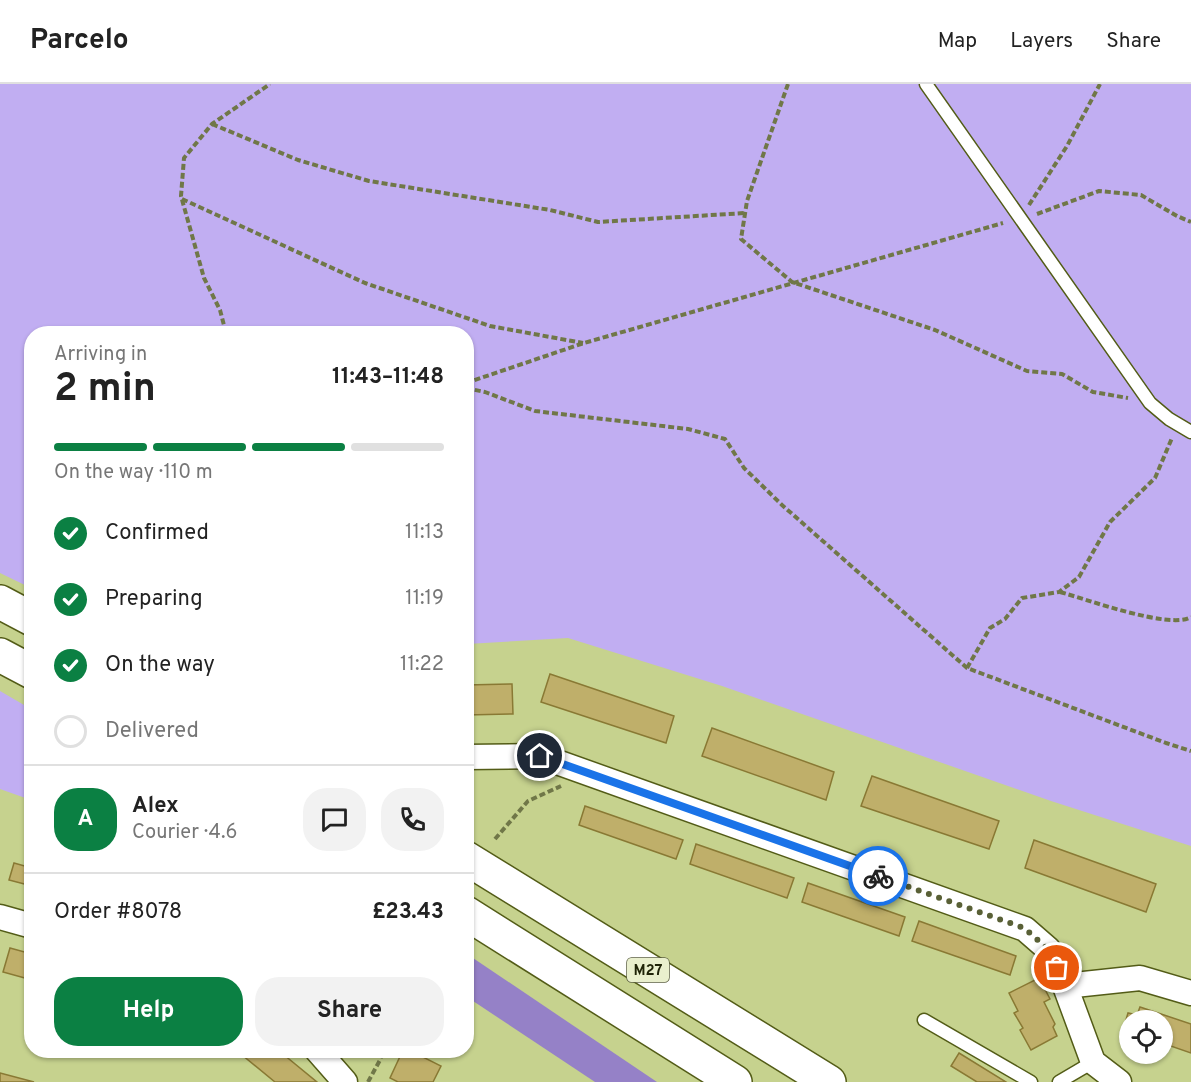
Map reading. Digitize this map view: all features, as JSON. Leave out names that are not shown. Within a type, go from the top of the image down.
[{"type":"highway","points":[[0,602],[24,615]]},
{"type":"highway","points":[[0,654],[24,668]]},
{"type":"highway","name":"M27","points":[[474,863],[830,1082]]},
{"type":"highway","points":[[474,918],[735,1082]]},
{"type":"street","points":[[474,757],[540,756],[1024,928],[1048,949],[1104,1074]]},
{"type":"street","points":[[0,917],[24,924]]},
{"type":"street","points":[[1065,986],[1140,978],[1191,993]]},
{"type":"street","points":[[325,1058],[345,1082]]},
{"type":"lane","points":[[926,84],[1150,403],[1169,419],[1191,432]]},
{"type":"lane","points":[[924,1020],[1031,1082]]},
{"type":"lane","points":[[1059,1082],[1104,1074]]},
{"type":"path","points":[[224,326],[220,310],[204,278],[182,199],[184,158],[212,124],[270,84]]},
{"type":"path","points":[[789,84],[747,201],[741,239],[792,282],[935,330],[1028,370],[1062,374],[1093,392],[1150,403]]},
{"type":"path","points":[[1020,218],[1067,146],[1100,84]]},
{"type":"path","points":[[212,124],[298,160],[369,181],[550,210],[598,222],[745,213]]},
{"type":"path","points":[[474,380],[584,343],[1040,213],[1099,191],[1141,195],[1191,222]]},
{"type":"path","points":[[182,199],[365,283],[490,326],[584,343]]},
{"type":"path","points":[[474,390],[535,411],[678,427],[725,439],[744,468],[782,505],[967,668],[1191,751]]},
{"type":"path","points":[[1059,592],[1079,577],[1110,522],[1155,478],[1178,424]]},
{"type":"path","points":[[967,668],[990,628],[1005,619],[1022,598],[1059,592],[1161,620],[1187,620],[1191,617]]},
{"type":"path","points":[[495,839],[528,801],[596,774]]},
{"type":"path","points":[[368,1082],[381,1058]]},
{"type":"shaded area","points":[[0,84],[1191,84],[1191,846],[1051,801],[722,686],[568,638],[474,644],[474,326],[24,326],[24,585],[0,573]]},
{"type":"shaded area","points":[[0,691],[24,705],[24,798],[0,789]]},
{"type":"shaded area","points":[[474,959],[657,1082],[595,1082],[474,1002]]},
{"type":"building","points":[[550,674],[674,716],[666,743],[541,702]]},
{"type":"building","points":[[512,684],[513,714],[474,715],[474,685]]},
{"type":"building","points":[[712,728],[834,772],[826,800],[702,756]]},
{"type":"building","points":[[872,776],[999,821],[989,849],[861,806]]},
{"type":"building","points":[[585,806],[683,840],[676,859],[579,825]]},
{"type":"building","points":[[1034,840],[1156,884],[1146,912],[1025,868]]},
{"type":"building","points":[[696,844],[794,878],[787,898],[690,864]]},
{"type":"building","points":[[14,863],[24,866],[24,884],[9,880]]},
{"type":"building","points":[[808,883],[905,917],[899,936],[802,902]]},
{"type":"building","points":[[919,921],[1016,956],[1010,975],[912,941]]},
{"type":"building","points":[[10,948],[24,952],[24,978],[3,972]]},
{"type":"building","points":[[1039,978],[1050,999],[1044,1002],[1055,1024],[1053,1027],[1057,1036],[1031,1050],[1020,1030],[1023,1028],[1014,1013],[1018,1011],[1009,993]]},
{"type":"building","points":[[1173,1018],[1191,1024],[1191,1053],[1173,1047]]},
{"type":"building","points":[[959,1053],[1006,1082],[977,1082],[951,1066]]},
{"type":"building","points":[[246,1058],[288,1058],[317,1082],[275,1082]]},
{"type":"building","points":[[399,1058],[425,1058],[441,1066],[433,1082],[398,1082],[390,1078]]},
{"type":"building","points":[[0,1073],[34,1082],[0,1082]]},
{"type":"way so far","points":[[878,876],[1024,928],[1048,949],[1057,968]]},
{"type":"route","points":[[540,756],[878,876]]}]
